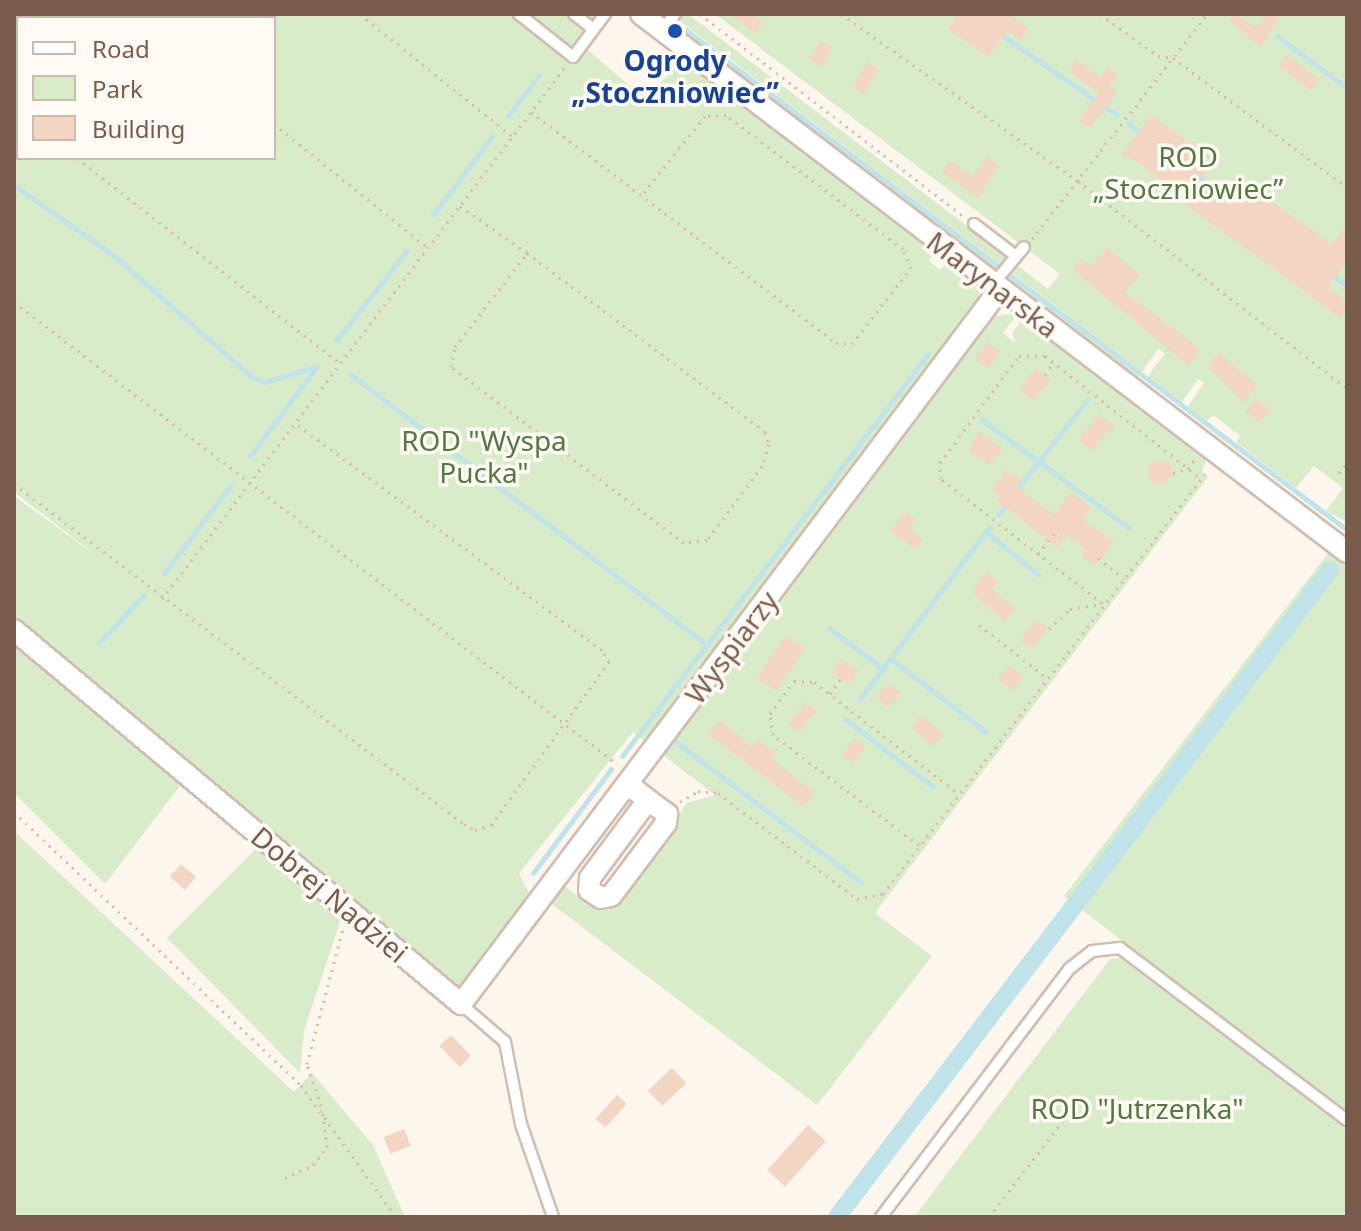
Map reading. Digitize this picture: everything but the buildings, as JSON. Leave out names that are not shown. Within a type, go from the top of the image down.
[{"type":"street","name":"Marynarska","points":[[641,14],[668,23],[997,284],[1347,552]]},
{"type":"street","name":"Wyspiarzy","points":[[461,1004],[639,788],[997,284]]},
{"type":"street","name":"Dobrej Nadziei","points":[[14,630],[461,1004]]},
{"type":"street","points":[[639,788],[669,812],[611,896],[589,890],[590,878],[639,788]]},
{"type":"lane","points":[[519,14],[573,57],[605,14]]},
{"type":"lane","points":[[574,14],[593,29]]},
{"type":"lane","points":[[974,224],[1018,254],[997,284]]},
{"type":"lane","points":[[881,1217],[1069,969],[1092,951],[1120,948],[1347,1120]]},
{"type":"lane","name":"Dobrej Nadziei","points":[[461,1004],[505,1042],[521,1124],[553,1217]]},
{"type":"path","points":[[360,14],[512,136]]},
{"type":"path","points":[[700,14],[974,224]]},
{"type":"path","points":[[841,14],[1078,181],[1347,388]]},
{"type":"path","points":[[1100,14],[1158,56],[1173,58],[1347,187]]},
{"type":"path","points":[[1018,254],[1207,14]]},
{"type":"path","points":[[162,599],[573,57]]},
{"type":"path","points":[[531,112],[836,343],[852,344],[911,268],[903,249],[726,115],[705,116],[642,195]]},
{"type":"path","points":[[276,126],[427,247]]},
{"type":"path","points":[[80,160],[339,363]]},
{"type":"path","points":[[460,206],[527,253],[765,432],[769,444],[762,466],[707,540],[684,543],[451,367],[455,347],[527,253]]},
{"type":"path","points":[[14,302],[566,725],[639,788]]},
{"type":"path","points":[[1103,604],[941,479],[940,463],[1019,356],[1045,356],[1200,478]]},
{"type":"path","points":[[1045,375],[1053,363]]},
{"type":"path","points":[[14,484],[162,599],[475,830],[491,825],[608,669],[602,650],[295,423]]},
{"type":"path","points":[[1339,473],[1347,463]]},
{"type":"path","points":[[1173,473],[1188,469],[1191,464]]},
{"type":"path","points":[[669,812],[698,791],[718,793],[857,899],[883,894],[1205,474]]},
{"type":"path","points":[[1038,554],[1058,528]]},
{"type":"path","points":[[1098,558],[1124,578]]},
{"type":"path","points":[[1049,629],[1070,609],[1103,604]]},
{"type":"path","points":[[979,625],[1047,678]]},
{"type":"path","points":[[830,694],[841,679]]},
{"type":"path","points":[[920,845],[773,735],[770,714],[794,681],[814,682],[959,794]]},
{"type":"path","points":[[14,812],[323,1111],[396,1217]]},
{"type":"path","points":[[285,1178],[313,1165],[327,1147],[323,1111],[307,1064],[311,1032],[349,910]]},
{"type":"path","points":[[989,1217],[1069,1113]]},
{"type":"green space","name":"ROD \"Wyspa Pucka\"","points":[[14,14],[599,14],[608,21],[588,50],[632,88],[658,86],[685,56],[936,249],[929,261],[940,270],[948,261],[957,266],[979,285],[979,298],[997,316],[1019,312],[1003,333],[1015,343],[1012,333],[1025,316],[1207,456],[1202,472],[1208,477],[875,913],[932,956],[817,1105],[549,902],[562,884],[597,910],[609,910],[687,803],[715,795],[633,732],[519,873],[529,893],[463,991],[347,897],[183,782],[105,884],[14,793],[14,496],[101,559],[14,492]]},
{"type":"green space","points":[[682,14],[688,14],[1008,257],[1001,265],[677,19]]},
{"type":"green space","name":"ROD „Stoczniowiec”","points":[[715,14],[1347,14],[1347,522],[1326,511],[1343,488],[1314,466],[1296,488],[1236,442],[1240,436],[1213,415],[1207,421],[1188,406],[1204,383],[1198,379],[1182,402],[1148,376],[1165,353],[1158,349],[1142,372],[1011,272],[1017,265],[1048,289],[1060,274]]},
{"type":"green space","points":[[673,23],[998,269],[992,275],[669,28]]},
{"type":"green space","points":[[1008,276],[1139,376],[1134,382],[1002,283]]},
{"type":"green space","points":[[1329,552],[1347,566],[1347,1114],[1064,896]]},
{"type":"green space","points":[[14,831],[294,1092],[312,1073],[373,1145],[405,1217],[14,1217]]},
{"type":"green space","points":[[261,844],[343,913],[304,1031],[300,1073],[167,938]]},
{"type":"green space","name":"ROD \"Jutrzenka\"","points":[[1120,958],[1347,1130],[1347,1217],[914,1217],[1110,959]]},
{"type":"waterway","points":[[665,14],[1347,530]]},
{"type":"waterway","points":[[1000,34],[1117,115]]},
{"type":"waterway","points":[[1277,36],[1347,88]]},
{"type":"waterway","points":[[508,116],[539,75]]},
{"type":"waterway","points":[[1128,123],[1144,135]]},
{"type":"waterway","points":[[433,215],[492,136]]},
{"type":"waterway","points":[[1197,174],[1228,197]]},
{"type":"waterway","points":[[14,185],[113,255],[252,377],[265,382],[317,366]]},
{"type":"waterway","points":[[336,341],[407,250]]},
{"type":"waterway","points":[[1332,275],[1347,286]]},
{"type":"waterway","points":[[622,756],[928,354]]},
{"type":"waterway","points":[[250,456],[316,367]]},
{"type":"waterway","points":[[350,374],[707,645]]},
{"type":"waterway","points":[[1016,490],[1087,400]]},
{"type":"waterway","points":[[982,420],[1129,528]]},
{"type":"waterway","points":[[164,573],[230,486]]},
{"type":"waterway","points":[[998,515],[1008,502]]},
{"type":"waterway","points":[[860,699],[989,527]]},
{"type":"waterway","points":[[986,532],[1039,575]]},
{"type":"waterway","points":[[837,1217],[1330,570]]},
{"type":"waterway","points":[[99,643],[144,595]]},
{"type":"waterway","points":[[829,628],[883,669]]},
{"type":"waterway","points":[[891,659],[986,732]]},
{"type":"waterway","points":[[845,719],[932,786]]},
{"type":"waterway","points":[[676,742],[862,883]]},
{"type":"waterway","points":[[533,873],[611,769]]},
{"type":"place","name":"Ogrody „Stoczniowiec”","points":[[675,31]]}]
